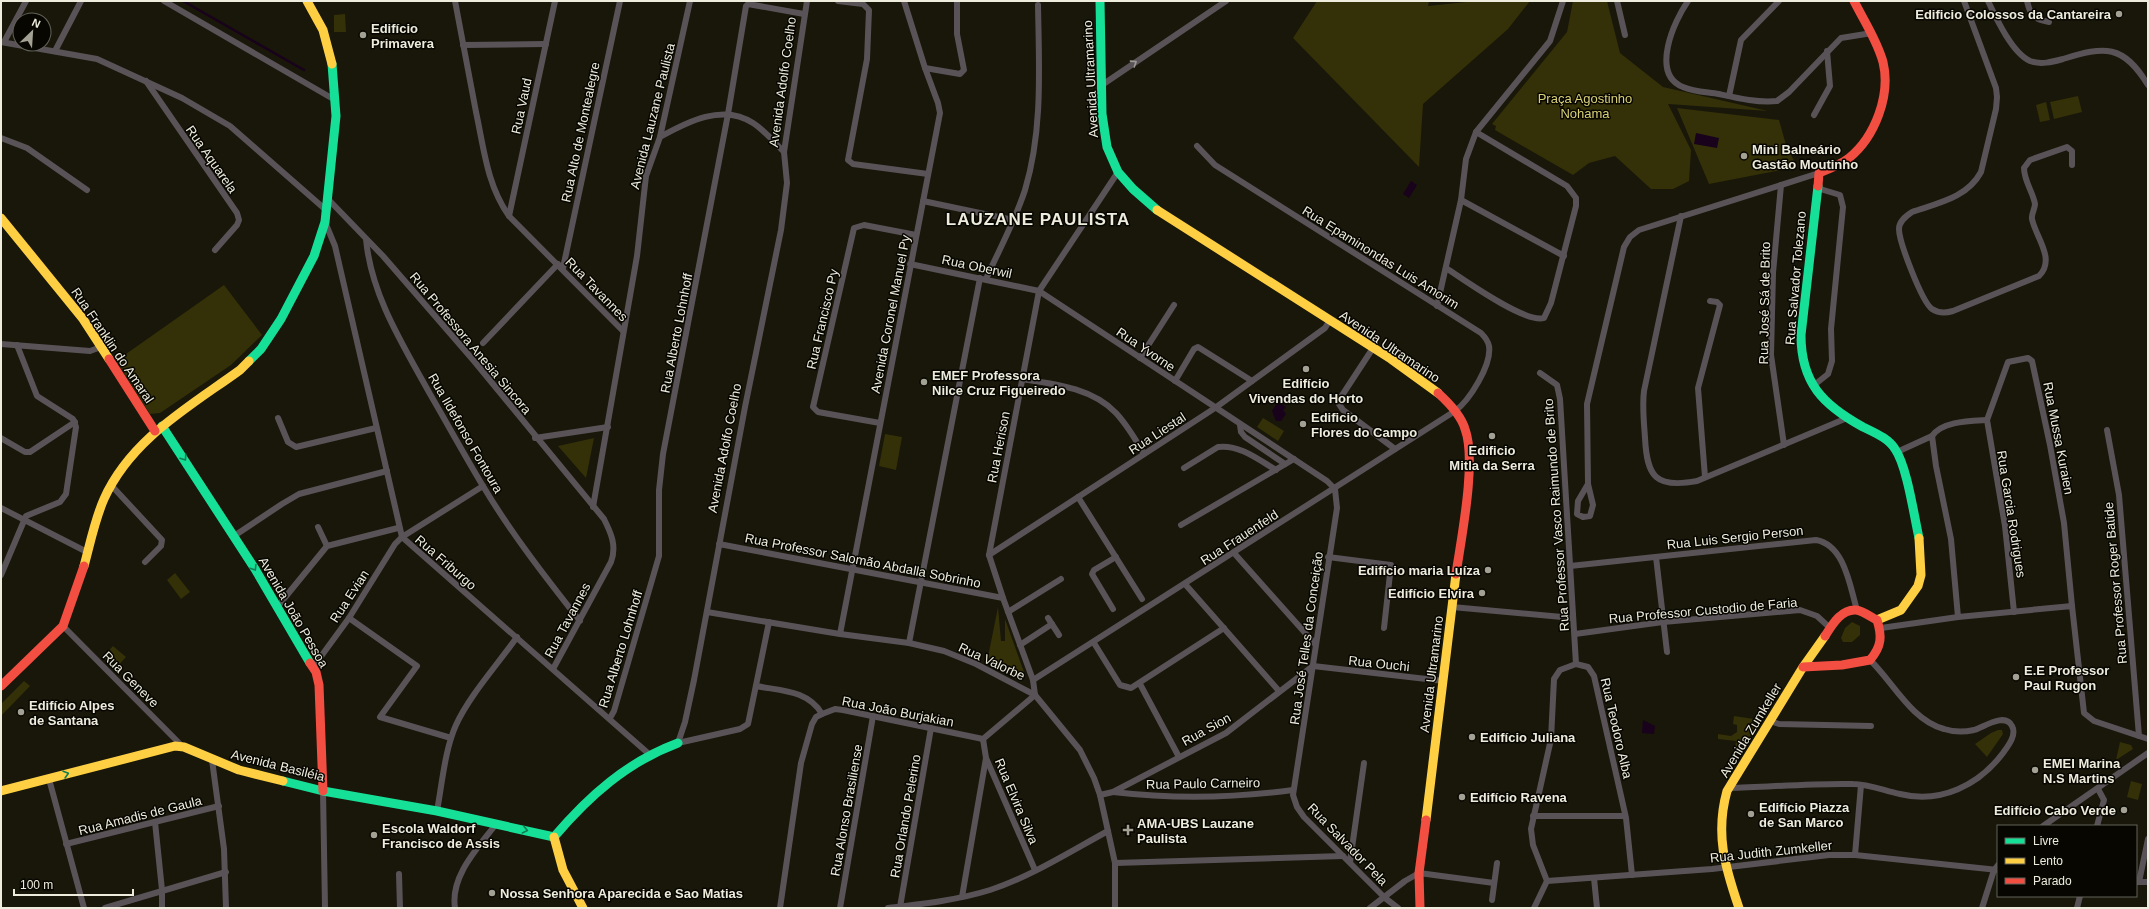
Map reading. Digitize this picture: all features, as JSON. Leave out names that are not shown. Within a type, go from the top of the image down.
[{"type":"street","points":[[26,1],[2,42],[55,50],[97,59],[189,101],[230,126],[326,210]]},
{"type":"street","points":[[55,50],[81,1]]},
{"type":"street","points":[[164,1],[335,100]]},
{"type":"street","points":[[2,683],[63,626],[72,604],[104,499],[111,485],[137,448],[158,429],[240,370],[262,348],[306,273],[321,238],[325,222],[336,116],[331,56],[323,30],[308,1]]},
{"type":"street","name":"Rua Tavannes","points":[[455,1],[491,184],[496,197],[509,216],[623,331],[608,427],[593,507],[604,519],[610,531],[614,554],[580,621],[553,668]]},
{"type":"street","name":"Rua Vaud","points":[[509,216],[556,1]]},
{"type":"street","name":"Rua Alto de Montealegre","points":[[560,266],[620,1]]},
{"type":"street","name":"Avenida Lauzane Paulista","points":[[623,331],[637,256],[646,176],[660,137],[690,1]]},
{"type":"street","name":"Avenida Adolfo Coelho","points":[[678,742],[683,729],[707,612],[781,230],[787,183],[784,152],[807,1]]},
{"type":"street","points":[[838,1],[863,4],[869,10],[867,59],[848,160],[853,164],[928,174]]},
{"type":"street","name":"Avenida Coronel Manuel Py","points":[[840,634],[940,113],[904,1]]},
{"type":"street","points":[[925,68],[960,74],[964,70],[958,34],[956,1]]},
{"type":"street","name":"Avenida Ultramarino","points":[[1100,1],[1105,134],[1111,159],[1118,172],[1133,189],[1155,209],[1330,320],[1421,381],[1455,411],[1465,430],[1469,450],[1466,498],[1419,873],[1420,908]]},
{"type":"street","points":[[1102,85],[1226,1]]},
{"type":"street","points":[[1436,306],[1461,200],[1466,158],[1476,132],[1550,41],[1563,1]]},
{"type":"street","points":[[1617,1],[1625,35]]},
{"type":"street","points":[[1688,1],[1674,27],[1668,49],[1666,65],[1669,76],[1683,87],[1729,96],[1777,101],[1789,92],[1841,38],[1872,33]]},
{"type":"street","points":[[1729,96],[1741,40],[1779,1]]},
{"type":"street","points":[[1588,484],[1576,506],[1577,514],[1583,518],[1590,516],[1593,505],[1592,494],[1588,484],[1587,404],[1624,247],[1630,237],[1639,230],[1818,173],[1848,159],[1860,147],[1879,110],[1884,95],[1886,79],[1884,63],[1872,33],[1854,1]]},
{"type":"street","points":[[1964,1],[1996,88],[1996,108],[1981,172],[1976,182],[1960,195],[1912,212],[1905,217],[1899,228],[1900,238],[1917,284],[1927,304],[1933,310],[1940,312],[1953,311],[2039,276],[2044,271],[2046,255],[2032,218],[2035,205],[2024,168],[2030,160],[2066,147],[2072,151],[2072,165]]},
{"type":"street","points":[[1988,1],[2011,42],[2019,53],[2029,60],[2040,63],[2050,63],[2085,52],[2101,51],[2116,53],[2129,60],[2148,85]]},
{"type":"street","points":[[2027,1],[2029,12],[2039,21],[2050,22]]},
{"type":"street","name":"Rua Alberto Lohnhoff","points":[[610,718],[614,712],[659,556],[659,490],[663,454],[728,114],[747,5],[804,14]]},
{"type":"street","points":[[909,643],[983,278],[1013,220],[1025,189],[1031,163],[1039,110],[1038,5]]},
{"type":"street","points":[[463,44],[546,44]]},
{"type":"street","points":[[1814,115],[1830,86],[1826,52]]},
{"type":"street","name":"Rua Aquarela","points":[[145,80],[237,213],[239,220],[237,224],[215,250]]},
{"type":"street","points":[[660,137],[685,123],[701,118],[728,114],[744,118],[753,123],[784,152]]},
{"type":"street","points":[[1446,268],[1519,313],[1538,320],[1544,318],[1547,314],[1564,256],[1576,206],[1576,198],[1567,186],[1476,132]]},
{"type":"street","points":[[1,138],[27,148],[87,190]]},
{"type":"street","name":"Rua Epaminondas Luis Amorim","points":[[1197,146],[1215,165],[1481,334],[1489,344],[1489,354],[1473,392],[1463,405],[1455,411]]},
{"type":"street","name":"Rua Herison","points":[[1035,695],[1034,680],[1008,612],[989,555],[1039,291],[1118,172]]},
{"type":"street","name":"Rua Salvador Tolezano","points":[[1818,173],[1801,335],[1802,354],[1813,386],[1820,397],[1847,418],[1886,439],[1897,452],[1905,476],[1917,527],[1921,575],[1918,586],[1901,610],[1879,624]]},
{"type":"street","name":"Rua José Sá de Brito","points":[[1781,185],[1773,272],[1771,355],[1784,445]]},
{"type":"street","points":[[1813,386],[1828,374],[1832,361],[1831,329],[1843,206],[1840,195],[1817,188]]},
{"type":"street","name":"Rua Professora Anesia Sincora","points":[[327,198],[366,239],[474,360],[535,438],[593,507]]},
{"type":"street","points":[[1461,200],[1564,256]]},
{"type":"street","points":[[923,201],[1013,220]]},
{"type":"street","points":[[1681,216],[1646,377],[1643,405],[1646,461],[1650,471],[1659,479],[1670,483],[1684,483],[1705,477],[1847,418]]},
{"type":"street","name":"Rua Franklin do Amaral","points":[[1,218],[64,295],[158,429]]},
{"type":"street","name":"Rua Friburgo","points":[[325,222],[335,246],[387,471],[398,528],[402,537],[610,718],[649,754]]},
{"type":"street","name":"Rua Francisco Py","points":[[880,423],[818,412],[813,407],[854,228],[864,225],[916,235]]},
{"type":"street","name":"Rua Ildefonso Fontoura","points":[[366,239],[367,255],[385,310],[404,347],[483,486],[532,558],[580,621]]},
{"type":"street","name":"Rua Oberwil","points":[[910,264],[983,278],[1039,291]]},
{"type":"street","points":[[483,343],[560,266]]},
{"type":"street","name":"Rua Yvorne","points":[[1039,291],[1327,481],[1335,489]]},
{"type":"street","points":[[1705,477],[1698,388],[1720,305],[1717,302],[1710,301]]},
{"type":"street","points":[[1140,358],[1174,305]]},
{"type":"street","name":"Rua Liestal","points":[[989,555],[1215,408],[1324,328],[1330,320]]},
{"type":"street","points":[[2,343],[90,351],[101,347]]},
{"type":"street","points":[[17,345],[37,396],[75,422]]},
{"type":"street","points":[[1174,381],[1194,349],[1198,347],[1252,381]]},
{"type":"street","points":[[1373,348],[1339,400],[1339,406],[1395,449]]},
{"type":"street","name":"Rua Mussa Kuraien","points":[[1986,420],[2008,362],[2030,358],[2032,361],[2050,445],[2064,522],[2072,606]]},
{"type":"street","name":"Rua Professor Vasco Raimundo de Brito","points":[[1540,373],[1552,381],[1559,392],[1576,664]]},
{"type":"street","points":[[1022,379],[1066,386],[1089,395],[1115,412],[1144,454]]},
{"type":"street","name":"Rua Frauenfeld","points":[[1034,680],[1455,411]]},
{"type":"street","points":[[278,418],[288,442],[296,447],[376,428]]},
{"type":"street","points":[[1897,452],[1932,436],[1937,430],[1948,426],[1986,420]]},
{"type":"street","name":"Rua Garcia Rodrigues","points":[[1986,420],[2005,526],[2014,612]]},
{"type":"street","points":[[1,438],[25,452],[30,452],[75,422]]},
{"type":"street","points":[[1,575],[23,520],[33,512],[60,502],[66,494],[75,422]]},
{"type":"street","name":"Rua Yvorne","points":[[1240,425],[1241,432],[1245,438],[1285,464]]},
{"type":"street","points":[[535,438],[608,427]]},
{"type":"street","name":"Avenida João Pessoa","points":[[158,429],[234,536],[314,666],[319,684],[325,908]]},
{"type":"street","name":"Rua Professor Roger Batide","points":[[2107,430],[2119,495],[2139,736]]},
{"type":"street","points":[[1932,436],[1936,466],[1951,539],[1958,617]]},
{"type":"street","points":[[1184,468],[1218,447],[1224,446],[1240,450],[1276,470]]},
{"type":"street","points":[[1181,525],[1294,459]]},
{"type":"street","points":[[234,536],[299,494],[387,471]]},
{"type":"street","points":[[111,485],[162,540],[161,546],[145,562]]},
{"type":"street","name":"Rua Evian","points":[[314,666],[349,618],[389,553],[402,537],[483,486]]},
{"type":"street","name":"Rua José Telles da Conceição","points":[[1293,790],[1313,666],[1328,557],[1337,508],[1335,489]]},
{"type":"street","points":[[1078,497],[1142,599]]},
{"type":"street","points":[[1,508],[87,552]]},
{"type":"street","points":[[318,527],[327,546]]},
{"type":"street","points":[[278,606],[327,546],[398,528]]},
{"type":"street","name":"Rua Luis Sergio Person","points":[[1570,566],[1807,540],[1821,541],[1836,551],[1857,610]]},
{"type":"street","name":"Rua Professor Salomão Abdalla Sobrinho","points":[[719,544],[920,584],[1003,598]]},
{"type":"street","points":[[1234,553],[1315,644]]},
{"type":"street","points":[[1113,609],[1092,574],[1094,570],[1116,557]]},
{"type":"street","points":[[1328,557],[1391,565],[1384,628]]},
{"type":"street","points":[[1656,557],[1667,652]]},
{"type":"street","points":[[1008,612],[1061,579]]},
{"type":"street","points":[[1185,584],[1279,691]]},
{"type":"street","points":[[1857,610],[1879,624],[2072,606],[2084,713],[2094,721],[2148,739]]},
{"type":"street","points":[[1452,607],[1574,618]]},
{"type":"street","name":"Rua Professor Custodio de Faria","points":[[1575,634],[1663,622],[1800,610],[1817,616],[1829,627]]},
{"type":"street","name":"Avenida Zumkeller","points":[[1739,908],[1725,867],[1722,853],[1720,826],[1722,805],[1729,788],[1829,627],[1837,618],[1846,612],[1857,610]]},
{"type":"street","name":"Rua Valorbe","points":[[707,612],[840,634],[909,643],[964,658],[1035,695],[1080,750],[1100,795],[1115,863],[1115,908]]},
{"type":"street","points":[[349,618],[417,666],[380,717],[451,738]]},
{"type":"street","points":[[1048,618],[1059,636]]},
{"type":"street","points":[[583,908],[563,870],[554,837],[581,806],[602,788],[649,754],[678,742],[740,729],[748,724],[769,622]]},
{"type":"street","points":[[1020,645],[1052,624]]},
{"type":"street","points":[[1870,660],[1880,642],[1879,624]]},
{"type":"street","name":"Rua Geneve","points":[[63,626],[184,747]]},
{"type":"street","points":[[1094,643],[1120,685],[1131,688],[1140,684],[1224,628]]},
{"type":"street","points":[[437,811],[451,738],[465,708],[517,637]]},
{"type":"street","points":[[1803,667],[1842,665],[1870,660]]},
{"type":"street","points":[[1729,788],[1861,785],[1902,795],[1931,797],[1947,794],[1965,787],[1997,762],[2010,745],[2014,733],[2012,726],[2007,720],[2000,720],[1974,730],[1959,731],[1944,729],[1931,724],[1918,715],[1870,660]]},
{"type":"street","points":[[1534,908],[1547,881],[1531,836],[1533,816],[1542,785],[1551,739],[1554,679],[1560,670],[1576,664]]},
{"type":"street","name":"Rua Teodoro Alba","points":[[1576,664],[1588,667],[1593,674],[1625,816],[1632,875]]},
{"type":"street","name":"Rua Ouchi","points":[[1313,666],[1444,681]]},
{"type":"street","name":"Rua Sion","points":[[1100,795],[1113,792],[1226,732],[1313,666]]},
{"type":"street","points":[[1140,684],[1180,757]]},
{"type":"street","points":[[756,686],[803,695],[814,702],[822,714],[815,719],[812,724],[802,763],[780,908]]},
{"type":"street","points":[[983,739],[1035,695]]},
{"type":"street","name":"Rua João Burjakian","points":[[822,714],[835,709],[983,739]]},
{"type":"street","name":"Rua Alonso Brasiliense","points":[[840,908],[873,716]]},
{"type":"street","points":[[1770,721],[1779,724],[1871,726]]},
{"type":"street","name":"Rua Orlando Pelerino","points":[[900,907],[931,728]]},
{"type":"street","points":[[683,729],[690,740]]},
{"type":"street","name":"Rua Elvira Silva","points":[[983,739],[986,758],[1035,870]]},
{"type":"street","name":"Avenida Basiléia","points":[[1,791],[168,747],[184,747],[239,770],[323,790],[437,811],[554,837]]},
{"type":"street","points":[[2044,825],[2148,753]]},
{"type":"street","points":[[962,897],[986,758]]},
{"type":"street","points":[[212,760],[219,806],[226,872],[226,908]]},
{"type":"street","points":[[1350,862],[1364,763]]},
{"type":"street","points":[[49,779],[84,908]]},
{"type":"street","points":[[1855,855],[1861,785]]},
{"type":"street","points":[[2097,825],[2104,800],[2098,789]]},
{"type":"street","name":"Rua Paulo Carneiro","points":[[1113,792],[1155,796],[1225,796],[1293,790]]},
{"type":"street","name":"Rua Salvador Pela","points":[[1293,790],[1294,801],[1304,817],[1385,898],[1398,908]]},
{"type":"street","name":"Rua Amadis de Gaula","points":[[66,844],[219,806]]},
{"type":"street","points":[[1533,816],[1625,816]]},
{"type":"street","points":[[155,822],[162,890],[162,908]]},
{"type":"street","points":[[455,908],[455,891],[461,874],[496,824]]},
{"type":"street","points":[[888,908],[962,897],[991,890],[1035,870],[1108,831]]},
{"type":"street","points":[[2148,839],[2137,882],[2148,882]]},
{"type":"street","name":"Rua Judith Zumkeller","points":[[1547,881],[1725,867],[1829,855],[1855,855],[1997,868]]},
{"type":"street","points":[[1115,863],[1343,856]]},
{"type":"street","points":[[1492,900],[1497,863]]},
{"type":"street","points":[[1982,908],[1997,868]]},
{"type":"street","points":[[105,908],[226,872]]},
{"type":"street","points":[[1370,908],[1385,898],[1405,881],[1419,873],[1494,883]]},
{"type":"street","points":[[399,874],[400,908]]},
{"type":"street","points":[[1594,878],[1597,908]]},
{"type":"street","points":[[2077,908],[2080,897]]},
{"type":"green space","points":[[1317,1],[1429,1],[1428,6],[1476,1],[1530,1],[1508,29],[1423,104],[1419,167],[1293,38]]},
{"type":"green space","name":"Praça Agostinho Nohama","points":[[1573,1],[1607,1],[1620,53],[1663,87],[1768,111],[1668,104],[1691,150],[1689,181],[1673,189],[1651,189],[1615,156],[1589,163],[1573,175],[1495,130],[1496,126],[1492,124],[1567,32]]},
{"type":"green space","points":[[345,14],[346,32],[334,32],[334,15]]},
{"type":"green space","points":[[2078,96],[2082,112],[2054,119],[2050,102]]},
{"type":"green space","points":[[2046,102],[2050,120],[2040,122],[2036,105]]},
{"type":"green space","name":"Mini Balneário Gastão Moutinho","points":[[1677,108],[1779,120],[1786,145],[1797,167],[1709,184]]},
{"type":"green space","points":[[224,285],[262,335],[231,365],[160,413],[150,414],[116,361]]},
{"type":"green space","points":[[1263,418],[1284,431],[1278,441],[1257,427]]},
{"type":"green space","points":[[885,434],[902,437],[896,470],[879,466]]},
{"type":"green space","points":[[594,438],[586,478],[558,446]]},
{"type":"green space","points":[[175,573],[190,592],[181,599],[167,580]]},
{"type":"green space","points":[[998,607],[1001,641],[1005,641],[1005,619],[1024,672],[1021,678],[1017,679],[987,662]]},
{"type":"green space","points":[[1852,622],[1860,626],[1860,635],[1852,642],[1843,642],[1841,638],[1845,628]]},
{"type":"green space","points":[[113,646],[126,657],[116,668],[103,657]]},
{"type":"green space","points":[[24,681],[30,686],[1,716],[1,704]]},
{"type":"green space","points":[[1734,716],[1761,720],[1737,757],[1734,757],[1736,741],[1718,739],[1718,734],[1731,736],[1737,732],[1737,725],[1733,724]]},
{"type":"green space","points":[[1998,730],[2002,730],[2003,734],[1987,757],[1975,744]]},
{"type":"green space","points":[[2120,742],[2131,745],[2133,749],[2116,760]]},
{"type":"green space","points":[[2131,781],[2142,784],[2138,800],[2127,797]]},
{"type":"shaded area","points":[[1696,133],[1719,138],[1717,148],[1694,144]]},
{"type":"shaded area","points":[[1411,181],[1417,185],[1409,198],[1403,194]]},
{"type":"shaded area","points":[[1278,402],[1286,407],[1283,410],[1286,414],[1281,421],[1276,421],[1272,411]]},
{"type":"shaded area","points":[[1643,720],[1655,726],[1654,734],[1642,733]]},
{"type":"waterway","points":[[183,1],[304,70]]},
{"type":"traffic: fast","points":[[1100,1],[1102,114],[1107,147],[1118,172],[1133,189],[1157,210]]},
{"type":"traffic: fast","points":[[249,361],[261,349],[281,319],[314,256],[325,222],[336,116],[332,64]]},
{"type":"traffic: fast","points":[[1818,186],[1801,335],[1805,367],[1817,391],[1826,401],[1849,419],[1885,439],[1895,449],[1907,479],[1919,538]]},
{"type":"traffic: fast","points":[[162,426],[255,569],[310,663]]},
{"type":"traffic: fast","points":[[554,837],[595,794],[610,782],[642,760],[678,743]]},
{"type":"traffic: fast","points":[[283,781],[323,791],[437,811],[554,837]]},
{"type":"traffic: slow","points":[[307,1],[323,30],[332,64]]},
{"type":"traffic: slow","points":[[1157,210],[1391,359],[1438,393]]},
{"type":"traffic: slow","points":[[1,218],[83,319],[109,359]]},
{"type":"traffic: slow","points":[[84,566],[95,523],[104,499],[129,459],[163,426],[240,370],[249,361]]},
{"type":"traffic: slow","points":[[1877,620],[1901,610],[1918,586],[1921,575],[1919,538]]},
{"type":"traffic: slow","points":[[1426,820],[1456,574]]},
{"type":"traffic: slow","points":[[1739,908],[1723,850],[1723,807],[1727,791],[1803,667],[1825,636]]},
{"type":"traffic: slow","points":[[1,791],[175,746],[184,747],[239,770],[283,781]]},
{"type":"traffic: slow","points":[[554,837],[563,870],[583,908]]},
{"type":"traffic: jam","points":[[1818,186],[1819,173],[1838,165],[1849,158],[1866,139],[1879,114],[1883,101],[1885,88],[1883,62],[1874,38],[1854,1]]},
{"type":"traffic: jam","points":[[109,359],[155,431]]},
{"type":"traffic: jam","points":[[1438,393],[1458,414],[1465,429],[1468,443],[1469,480],[1456,574]]},
{"type":"traffic: jam","points":[[1,686],[63,626],[84,566]]},
{"type":"traffic: jam","points":[[1803,667],[1842,665],[1870,660],[1877,650],[1880,641],[1880,631],[1877,620],[1856,610],[1851,610],[1841,615],[1825,636]]},
{"type":"traffic: jam","points":[[310,663],[316,672],[319,685],[323,791]]},
{"type":"traffic: jam","points":[[1420,908],[1419,873],[1426,820]]},
{"type":"place","name":"Edificio Colossos da Cantareira","points":[[2119,14]]},
{"type":"place","name":"Edifício Primavera","points":[[363,35]]},
{"type":"place","name":"Mini Balneário Gastão Moutinho","points":[[1744,156]]},
{"type":"place","name":"Edifício Vivendas do Horto","points":[[1306,369]]},
{"type":"place","name":"EMEF Professora Nilce Cruz Figueiredo","points":[[924,382]]},
{"type":"place","name":"Edificio Flores do Campo","points":[[1303,424]]},
{"type":"place","name":"Edificio Mitla da Serra","points":[[1492,436]]},
{"type":"place","name":"Edifício maria Luíza","points":[[1488,570]]},
{"type":"place","name":"Edifício Elvira","points":[[1482,593]]},
{"type":"place","name":"E.E Professor Paul Rugon","points":[[2016,677]]},
{"type":"place","name":"Edifício Alpes de Santana","points":[[21,712]]},
{"type":"place","name":"Edifício Juliana","points":[[1472,737]]},
{"type":"place","name":"EMEI Marina N.S Martins","points":[[2035,770]]},
{"type":"place","name":"Edifício Ravena","points":[[1462,797]]},
{"type":"place","name":"Edifício Cabo Verde","points":[[2124,810]]},
{"type":"place","name":"Edifício Piazza de San Marco","points":[[1751,814]]},
{"type":"place","name":"AMA-UBS Lauzane Paulista","points":[[1128,830]]},
{"type":"place","name":"Escola Waldorf Francisco de Assis","points":[[374,835]]},
{"type":"place","name":"Nossa Senhora Aparecida e Sao Matias","points":[[492,893]]},
{"type":"district","name":"LAUZANE PAULISTA","points":[[1038,219]]}]
